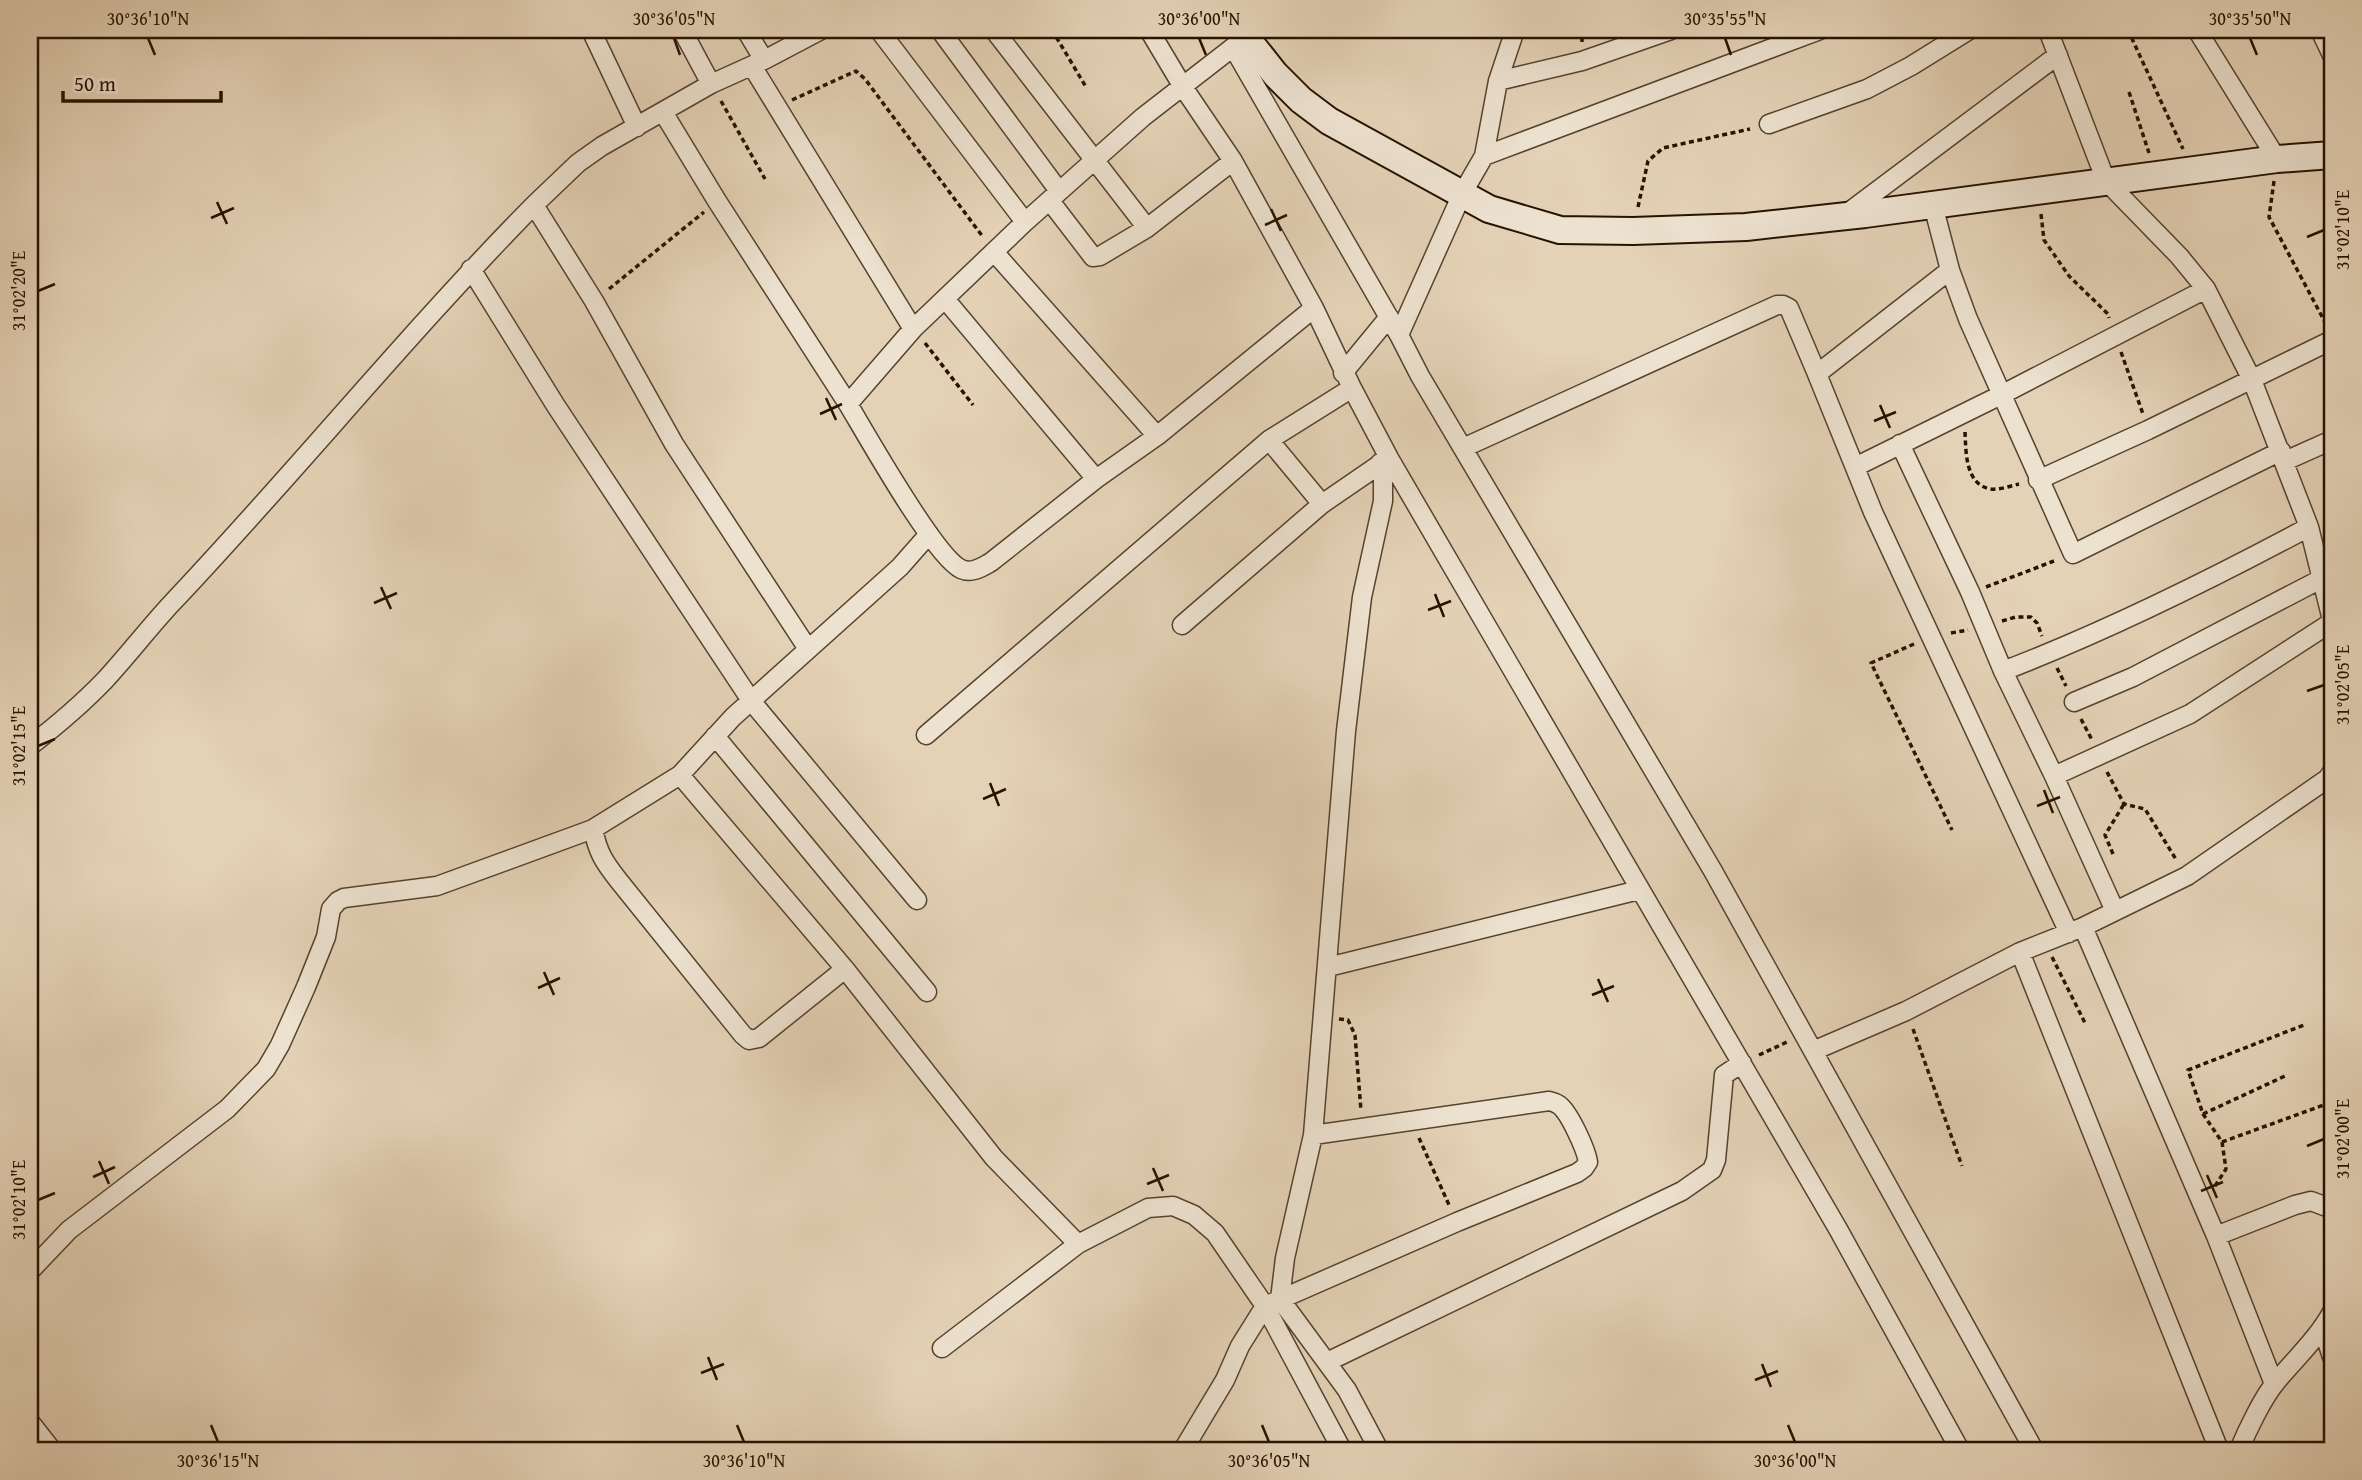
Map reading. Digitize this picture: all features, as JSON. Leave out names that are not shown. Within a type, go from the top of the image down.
[{"type":"main road","points":[[1239,38],[1310,107],[1329,121],[1489,209],[1560,230],[1633,231],[1746,227],[2277,159],[2332,155]]},
{"type":"street","points":[[591,30],[637,127]]},
{"type":"street","points":[[682,30],[712,84]]},
{"type":"street","points":[[746,30],[779,107],[913,329]]},
{"type":"street","points":[[30,746],[72,712],[105,680],[159,617],[242,530],[471,269],[578,163],[602,146],[712,84],[821,30]]},
{"type":"street","points":[[879,30],[1026,222]]},
{"type":"street","points":[[940,30],[1093,257],[1107,253],[1147,228],[1233,161]]},
{"type":"street","points":[[994,30],[1147,228]]},
{"type":"street","points":[[1149,30],[1183,87],[1233,161],[1314,308],[1385,461],[1742,1063],[1838,1229],[1960,1450]]},
{"type":"street","points":[[1399,335],[1462,194],[1484,156],[1498,81],[1515,30]]},
{"type":"street","points":[[1498,81],[1582,61],[1671,30]]},
{"type":"street","points":[[1484,156],[1820,30]]},
{"type":"street","points":[[1769,124],[1867,89],[1911,66],[1969,30]]},
{"type":"street","points":[[2048,30],[2106,181],[2179,256],[2206,289],[2252,380],[2309,527],[2321,579],[2329,598],[2332,621],[2190,714],[2054,776]]},
{"type":"street","points":[[2197,30],[2277,159]]},
{"type":"street","points":[[2320,30],[2332,55]]},
{"type":"street","points":[[848,404],[913,329],[1026,222],[1143,117],[1183,87],[1239,38],[1420,376],[1713,871],[2034,1450]]},
{"type":"street","points":[[1845,215],[2058,55]]},
{"type":"street","points":[[663,112],[929,534],[960,569],[979,569],[1157,436],[1314,308]]},
{"type":"street","points":[[534,205],[594,301],[674,444],[808,649]]},
{"type":"street","points":[[1933,205],[1950,270],[1968,319],[2073,554],[2283,456],[2332,440]]},
{"type":"street","points":[[995,253],[1157,436]]},
{"type":"street","points":[[471,269],[556,407],[752,702],[917,900]]},
{"type":"street","points":[[1817,374],[1950,270]]},
{"type":"street","points":[[1854,467],[2206,289]]},
{"type":"street","points":[[945,299],[1096,479]]},
{"type":"street","points":[[1463,448],[1777,305],[1789,308],[1873,512],[2076,930],[2216,1236],[2274,1384]]},
{"type":"street","points":[[926,735],[1269,440],[1347,380],[1389,317]]},
{"type":"street","points":[[2038,480],[2252,380],[2332,337]]},
{"type":"street","points":[[1269,440],[1322,504]]},
{"type":"street","points":[[1899,444],[2115,911]]},
{"type":"street","points":[[1182,625],[1322,504],[1385,461]]},
{"type":"street","points":[[1184,1450],[1225,1380],[1240,1346],[1272,1303],[1313,1135],[1346,731],[1362,597],[1382,501],[1385,461]]},
{"type":"street","points":[[2003,671],[2050,653],[2243,562],[2309,527]]},
{"type":"street","points":[[30,1271],[69,1230],[227,1109],[266,1069],[306,987],[326,937],[331,909],[338,901],[437,886],[593,829],[680,775],[733,717],[900,566],[929,534]]},
{"type":"street","points":[[2315,552],[2332,544]]},
{"type":"street","points":[[2074,702],[2133,677],[2321,579]]},
{"type":"street","points":[[715,736],[927,992]]},
{"type":"street","points":[[1809,1043],[1906,1010],[2020,952],[2076,930],[2187,876],[2327,779],[2332,772]]},
{"type":"street","points":[[680,775],[845,969],[994,1158],[1078,1244]]},
{"type":"street","points":[[593,829],[601,858],[749,1040],[759,1038],[845,969]]},
{"type":"street","points":[[1328,967],[1639,890]]},
{"type":"street","points":[[2020,952],[2219,1450]]},
{"type":"street","points":[[1327,1362],[1682,1191],[1707,1174],[1716,1160],[1724,1076],[1742,1063]]},
{"type":"street","points":[[1272,1303],[1577,1173],[1588,1162],[1586,1152],[1563,1109],[1557,1103],[1549,1101],[1313,1135]]},
{"type":"street","points":[[2216,1236],[2311,1201],[2332,1209]]},
{"type":"street","points":[[942,1349],[1078,1244],[1148,1208],[1172,1206],[1194,1215],[1215,1233],[1272,1303],[1327,1362],[1347,1391],[1379,1450]]},
{"type":"street","points":[[1272,1303],[1342,1450]]},
{"type":"street","points":[[2239,1450],[2274,1384],[2304,1353],[2323,1329],[2332,1312]]},
{"type":"street","points":[[2323,1329],[2332,1357]]},
{"type":"street","points":[[30,1422],[52,1450]]},
{"type":"path","points":[[1052,30],[1086,87]]},
{"type":"path","points":[[2128,30],[2193,170]]},
{"type":"path","points":[[779,107],[856,71],[865,79],[995,253]]},
{"type":"path","points":[[712,84],[765,179]]},
{"type":"path","points":[[2129,92],[2156,175]]},
{"type":"path","points":[[1633,231],[1648,161],[1663,148],[1769,124]]},
{"type":"path","points":[[2277,159],[2269,217],[2332,337]]},
{"type":"path","points":[[2037,191],[2044,240],[2069,276]]},
{"type":"path","points":[[594,301],[717,201]]},
{"type":"path","points":[[913,329],[973,405]]},
{"type":"path","points":[[1964,412],[1967,465],[1978,484],[1992,490],[2038,480]]},
{"type":"path","points":[[1970,593],[2073,554]]},
{"type":"path","points":[[1952,830],[1871,663],[1933,636],[1985,627],[2015,617],[2031,617],[2037,623],[2050,653]]},
{"type":"path","points":[[2099,756],[2124,804],[2145,809],[2187,876]]},
{"type":"path","points":[[2114,858],[2105,835],[2124,804]]},
{"type":"path","points":[[2045,943],[2086,1025]]},
{"type":"path","points":[[1906,1010],[1962,1166]]},
{"type":"path","points":[[1323,1015],[1348,1020],[1352,1026],[1363,1126]]},
{"type":"path","points":[[2196,1192],[2216,1186],[2226,1169],[2222,1142],[2203,1114],[2188,1070],[2304,1025]]},
{"type":"path","points":[[1742,1063],[1809,1043]]},
{"type":"path","points":[[2203,1114],[2285,1076]]},
{"type":"path","points":[[2222,1142],[2332,1102]]},
{"type":"path","points":[[1411,1121],[1457,1222]]}]
